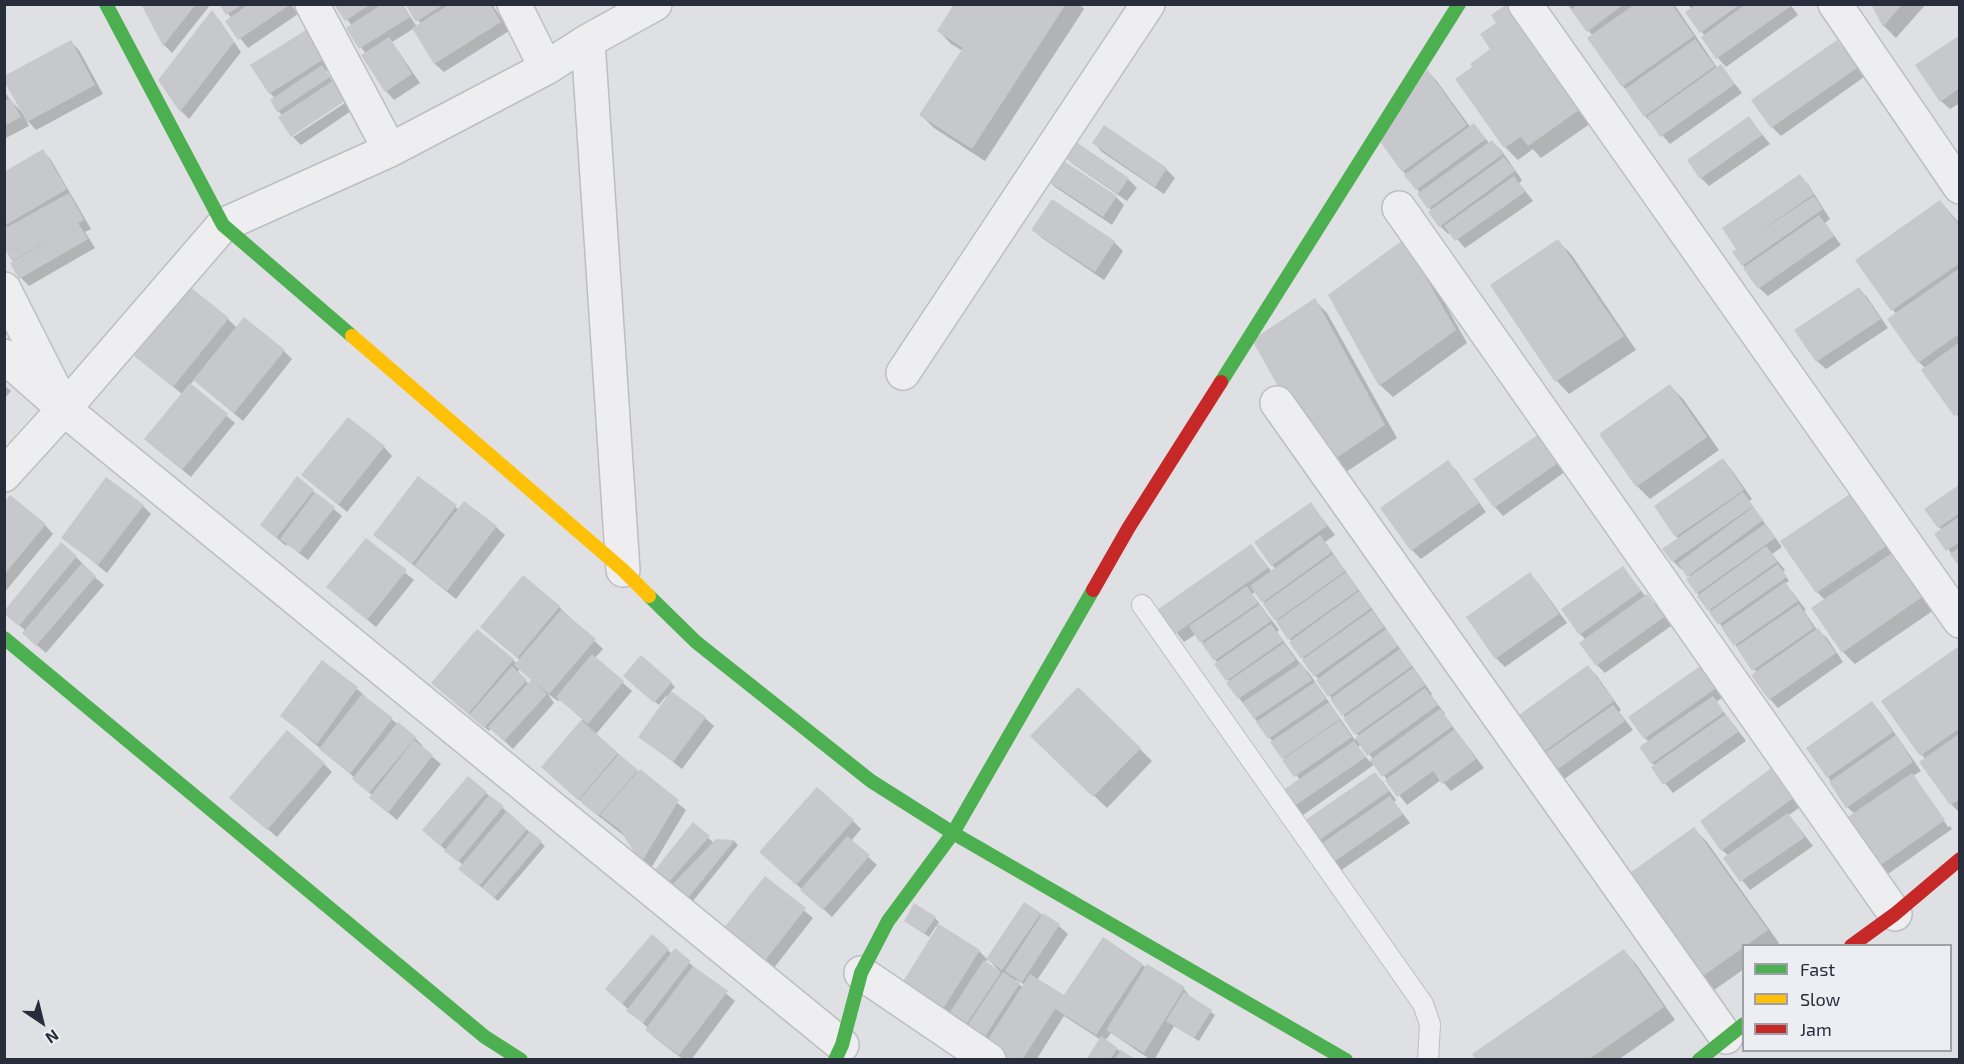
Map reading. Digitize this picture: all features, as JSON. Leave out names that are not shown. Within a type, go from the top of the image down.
[{"type":"street","points":[[106,4],[223,225],[623,570],[696,642],[871,782],[953,833],[1346,1059]]},
{"type":"street","points":[[312,4],[390,150]]},
{"type":"street","points":[[514,4],[546,68]]},
{"type":"street","points":[[4,475],[223,225],[390,150],[546,68],[588,41],[655,4]]},
{"type":"street","points":[[903,373],[1148,4]]},
{"type":"street","points":[[4,356],[64,409],[839,1052],[861,974],[888,921],[953,833],[1129,528],[1459,4]]},
{"type":"street","points":[[1525,4],[1959,621]]},
{"type":"street","points":[[1835,4],[1959,187]]},
{"type":"street","points":[[588,41],[623,570]]},
{"type":"street","points":[[1399,208],[1895,914]]},
{"type":"street","points":[[4,289],[64,409]]},
{"type":"street","points":[[1277,403],[1715,1047]]},
{"type":"street","points":[[4,638],[485,1037],[521,1059]]},
{"type":"street","points":[[1852,944],[1895,914],[1959,859]]},
{"type":"street","points":[[861,974],[989,1059]]},
{"type":"lane","points":[[1142,605],[1423,1004],[1430,1024],[1428,1059]]},
{"type":"building","points":[[141,4],[196,4],[163,46]]},
{"type":"building","points":[[219,4],[243,4],[226,15]]},
{"type":"building","points":[[249,4],[291,4],[238,40],[225,21]]},
{"type":"building","points":[[334,4],[371,4],[345,21]]},
{"type":"building","points":[[382,4],[401,4],[410,17],[359,49],[346,28]]},
{"type":"building","points":[[405,4],[444,4],[416,22]]},
{"type":"building","points":[[450,4],[490,4],[501,22],[434,64],[412,28]]},
{"type":"building","points":[[954,4],[1066,4],[972,149],[919,115],[963,48],[937,31]]},
{"type":"building","points":[[1510,4],[1582,108],[1528,146],[1521,137],[1504,148],[1455,79],[1472,67],[1470,64],[1490,49],[1480,34],[1496,23],[1491,15]]},
{"type":"building","points":[[1578,4],[1624,4],[1587,32],[1571,10]]},
{"type":"building","points":[[1635,4],[1672,4],[1694,36],[1622,87],[1587,38]]},
{"type":"building","points":[[1746,4],[1789,4],[1791,6],[1716,59],[1701,37]]},
{"type":"building","points":[[1871,4],[1902,4],[1883,27]]},
{"type":"building","points":[[1696,5],[1739,5],[1700,33],[1685,12]]},
{"type":"building","points":[[212,10],[234,42],[180,112],[158,80]]},
{"type":"building","points":[[306,30],[324,59],[269,94],[250,65]]},
{"type":"building","points":[[1960,35],[1960,88],[1940,102],[1915,65]]},
{"type":"building","points":[[389,37],[412,74],[385,92],[361,55]]},
{"type":"building","points":[[1695,39],[1715,66],[1644,117],[1625,89]]},
{"type":"building","points":[[71,40],[95,85],[27,122],[4,81],[4,76]]},
{"type":"building","points":[[1837,40],[1857,68],[1771,128],[1751,100]]},
{"type":"building","points":[[1721,64],[1735,84],[1660,137],[1647,117]]},
{"type":"building","points":[[322,65],[330,77],[277,112],[270,100]]},
{"type":"building","points":[[1427,69],[1467,125],[1402,172],[1379,140]]},
{"type":"building","points":[[334,80],[346,100],[291,137],[278,117]]},
{"type":"building","points":[[10,98],[21,117],[4,126],[4,102]]},
{"type":"building","points":[[1749,116],[1762,135],[1700,179],[1687,160]]},
{"type":"building","points":[[1474,123],[1486,139],[1416,190],[1404,175]]},
{"type":"building","points":[[1104,125],[1167,168],[1155,187],[1092,143]]},
{"type":"building","points":[[1073,140],[1129,178],[1118,194],[1062,156]]},
{"type":"building","points":[[1492,140],[1503,154],[1428,209],[1417,194]]},
{"type":"building","points":[[43,149],[67,189],[4,226],[4,172]]},
{"type":"building","points":[[1504,157],[1515,171],[1439,227],[1428,212]]},
{"type":"building","points":[[1059,158],[1117,196],[1103,217],[1045,179]]},
{"type":"building","points":[[1800,174],[1814,194],[1750,238],[1814,196],[1823,209],[1742,266],[1732,252],[1736,249],[1722,228]]},
{"type":"building","points":[[1514,176],[1525,192],[1455,241],[1444,226]]},
{"type":"building","points":[[69,193],[84,220],[78,223],[88,239],[19,279],[10,263],[61,234],[12,261],[4,248],[4,229]]},
{"type":"building","points":[[1052,199],[1115,241],[1095,272],[1031,230]]},
{"type":"building","points":[[1940,200],[1960,227],[1960,263],[1891,311],[1855,260]]},
{"type":"building","points":[[1819,215],[1834,236],[1758,289],[1743,268]]},
{"type":"building","points":[[1404,239],[1456,330],[1379,386],[1328,295]]},
{"type":"building","points":[[1558,239],[1624,336],[1555,382],[1490,285]]},
{"type":"building","points":[[1960,268],[1960,333],[1918,363],[1887,319]]},
{"type":"building","points":[[189,286],[229,318],[173,387],[134,356]]},
{"type":"building","points":[[1859,287],[1881,319],[1816,362],[1794,330]]},
{"type":"building","points":[[1315,298],[1385,425],[1323,467],[1252,340]]},
{"type":"building","points":[[244,317],[285,350],[234,413],[193,380]]},
{"type":"building","points":[[1960,342],[1960,412],[1954,416],[1921,370]]},
{"type":"building","points":[[190,383],[228,414],[182,470],[144,439]]},
{"type":"building","points":[[1670,384],[1707,437],[1636,487],[1599,434]]},
{"type":"building","points":[[348,417],[385,446],[338,505],[301,475]]},
{"type":"building","points":[[1542,432],[1562,460],[1494,508],[1473,479]]},
{"type":"building","points":[[1723,458],[1744,490],[1675,537],[1654,506]]},
{"type":"building","points":[[1448,460],[1479,503],[1411,551],[1380,508]]},
{"type":"building","points":[[297,476],[314,490],[276,538],[260,525]]},
{"type":"building","points":[[418,476],[457,505],[412,564],[373,535]]},
{"type":"building","points":[[106,477],[144,505],[98,565],[61,538]]},
{"type":"building","points":[[1960,484],[1960,513],[1938,528],[1924,509]]},
{"type":"building","points":[[315,492],[335,507],[299,553],[280,539]]},
{"type":"building","points":[[1743,492],[1753,506],[1672,562],[1662,549]]},
{"type":"building","points":[[1853,492],[1888,545],[1816,593],[1780,541]]},
{"type":"building","points":[[10,495],[46,524],[4,575],[4,503]]},
{"type":"building","points":[[464,501],[497,526],[447,591],[414,566]]},
{"type":"building","points":[[1311,502],[1327,526],[1271,566],[1254,542]]},
{"type":"building","points":[[1753,507],[1763,520],[1687,577],[1678,563]]},
{"type":"building","points":[[1960,516],[1960,542],[1946,551],[1934,534]]},
{"type":"building","points":[[1765,524],[1775,538],[1696,594],[1686,579]]},
{"type":"building","points":[[1320,535],[1332,552],[1262,603],[1250,586]]},
{"type":"building","points":[[366,538],[407,570],[367,620],[326,587]]},
{"type":"building","points":[[61,542],[77,556],[19,626],[4,614],[4,611]]},
{"type":"building","points":[[1251,544],[1268,568],[1175,634],[1157,610]]},
{"type":"building","points":[[1766,546],[1778,561],[1708,611],[1697,596]]},
{"type":"building","points":[[1960,547],[1960,568],[1950,554]]},
{"type":"building","points":[[1892,553],[1922,597],[1842,653],[1811,608]]},
{"type":"building","points":[[1333,554],[1345,571],[1275,621],[1263,604]]},
{"type":"building","points":[[82,563],[96,576],[36,646],[22,633]]},
{"type":"building","points":[[1778,564],[1787,577],[1718,625],[1709,612]]},
{"type":"building","points":[[1623,566],[1641,591],[1579,635],[1561,609]]},
{"type":"building","points":[[1346,572],[1358,590],[1288,640],[1276,622]]},
{"type":"building","points":[[1530,572],[1559,614],[1495,659],[1466,617]]},
{"type":"building","points":[[523,575],[560,606],[517,658],[480,627]]},
{"type":"building","points":[[1785,582],[1798,601],[1734,646],[1721,627]]},
{"type":"building","points":[[1247,586],[1258,603],[1200,643],[1189,626]]},
{"type":"building","points":[[1359,591],[1371,608],[1301,659],[1289,642]]},
{"type":"building","points":[[1647,594],[1664,617],[1596,666],[1579,643]]},
{"type":"building","points":[[1260,604],[1271,621],[1214,661],[1202,644]]},
{"type":"building","points":[[1799,604],[1814,628],[1752,671],[1736,647]]},
{"type":"building","points":[[561,610],[596,639],[549,694],[534,682],[547,694],[504,741],[488,727],[531,680],[514,665]]},
{"type":"building","points":[[1372,610],[1384,627],[1314,677],[1302,660]]},
{"type":"building","points":[[1271,624],[1283,641],[1226,681],[1214,664]]},
{"type":"building","points":[[1818,628],[1836,653],[1769,700],[1751,675]]},
{"type":"building","points":[[477,629],[514,659],[468,714],[431,683]]},
{"type":"building","points":[[1386,629],[1398,646],[1328,697],[1316,680]]},
{"type":"building","points":[[1284,643],[1296,660],[1238,699],[1226,683]]},
{"type":"building","points":[[1959,646],[1960,728],[1920,756],[1881,701]]},
{"type":"building","points":[[1400,649],[1412,666],[1342,716],[1330,699]]},
{"type":"building","points":[[592,654],[624,681],[588,724],[556,697]]},
{"type":"building","points":[[641,655],[672,682],[654,703],[623,676]]},
{"type":"building","points":[[322,660],[358,687],[317,744],[280,716]]},
{"type":"building","points":[[1301,663],[1312,680],[1254,719],[1243,702]]},
{"type":"building","points":[[1703,664],[1719,686],[1644,739],[1628,717]]},
{"type":"building","points":[[1588,665],[1614,701],[1542,753],[1516,717]]},
{"type":"building","points":[[512,666],[527,680],[484,728],[469,715]]},
{"type":"building","points":[[1413,668],[1425,685],[1355,735],[1343,718]]},
{"type":"building","points":[[1315,682],[1326,699],[1268,739],[1256,722]]},
{"type":"building","points":[[1078,687],[1141,748],[1093,797],[1030,736]]},
{"type":"building","points":[[1425,688],[1438,705],[1367,756],[1355,738]]},
{"type":"building","points":[[671,691],[706,717],[673,762],[638,737]]},
{"type":"building","points":[[362,694],[393,718],[350,774],[319,749]]},
{"type":"building","points":[[1713,696],[1724,712],[1651,764],[1639,747]]},
{"type":"building","points":[[1872,701],[1893,732],[1827,778],[1806,748]]},
{"type":"building","points":[[1329,702],[1340,719],[1282,759],[1270,742]]},
{"type":"building","points":[[1613,705],[1625,721],[1551,774],[1539,757]]},
{"type":"building","points":[[1440,709],[1453,726],[1382,777],[1370,760]]},
{"type":"building","points":[[1726,714],[1738,732],[1663,785],[1651,767]]},
{"type":"building","points":[[581,720],[618,753],[578,800],[541,767]]},
{"type":"building","points":[[1340,720],[1352,737],[1294,777],[1282,760]]},
{"type":"building","points":[[398,722],[416,737],[369,793],[352,779]]},
{"type":"building","points":[[1455,729],[1476,759],[1442,784],[1433,771],[1397,797],[1385,780]]},
{"type":"building","points":[[287,730],[325,763],[267,830],[229,798]]},
{"type":"building","points":[[1960,733],[1960,799],[1950,805],[1919,762]]},
{"type":"building","points":[[1896,735],[1913,762],[1846,808],[1829,782]]},
{"type":"building","points":[[414,740],[433,755],[388,813],[369,798]]},
{"type":"building","points":[[1354,741],[1366,757],[1293,807],[1282,791]]},
{"type":"building","points":[[619,754],[638,770],[598,816],[579,800]]},
{"type":"building","points":[[1774,766],[1796,796],[1721,851],[1700,821]]},
{"type":"building","points":[[640,769],[679,800],[641,863],[620,830],[600,815]]},
{"type":"building","points":[[1375,772],[1389,791],[1318,841],[1304,821]]},
{"type":"building","points":[[1912,773],[1945,820],[1875,869],[1842,821]]},
{"type":"building","points":[[468,776],[487,792],[440,846],[422,830]]},
{"type":"building","points":[[817,787],[854,820],[796,885],[759,852]]},
{"type":"building","points":[[489,795],[504,806],[458,862],[444,851]]},
{"type":"building","points":[[1390,796],[1403,814],[1331,864],[1318,846]]},
{"type":"building","points":[[507,811],[527,829],[479,886],[458,869]]},
{"type":"building","points":[[1788,813],[1805,837],[1740,882],[1723,858]]},
{"type":"building","points":[[693,822],[710,836],[667,884],[646,881]]},
{"type":"building","points":[[1694,827],[1768,930],[1748,944],[1742,944],[1742,948],[1693,983],[1620,880]]},
{"type":"building","points":[[530,831],[542,841],[494,898],[482,888]]},
{"type":"building","points":[[847,836],[870,855],[823,910],[800,890]]},
{"type":"building","points":[[716,839],[735,840],[688,898],[672,885]]},
{"type":"building","points":[[765,876],[806,908],[764,962],[723,929]]},
{"type":"building","points":[[1024,902],[1041,913],[1002,970],[986,959]]},
{"type":"building","points":[[914,903],[936,917],[924,934],[904,921]]},
{"type":"building","points":[[1043,913],[1060,924],[1022,982],[1005,971]]},
{"type":"building","points":[[939,924],[980,950],[938,1017],[897,991]]},
{"type":"building","points":[[652,934],[669,949],[622,1004],[605,989]]},
{"type":"building","points":[[1103,937],[1143,964],[1096,1035],[1055,1009],[1022,1060],[1003,1060],[1007,1054],[987,1041],[1030,974],[1064,995]]},
{"type":"building","points":[[675,948],[691,961],[643,1023],[626,1011]]},
{"type":"building","points":[[1624,949],[1664,1007],[1588,1060],[1476,1060],[1472,1054]]},
{"type":"building","points":[[984,960],[1001,972],[963,1029],[946,1018]]},
{"type":"building","points":[[1147,964],[1185,987],[1144,1053],[1106,1030]]},
{"type":"building","points":[[693,966],[728,991],[679,1055],[645,1030]]},
{"type":"building","points":[[1003,972],[1020,983],[982,1041],[965,1029]]},
{"type":"building","points":[[1184,992],[1212,1010],[1194,1038],[1166,1021]]},
{"type":"building","points":[[1101,1036],[1118,1048],[1110,1060],[1086,1060]]},
{"type":"building","points":[[1121,1050],[1136,1060],[1114,1060]]},
{"type":"traffic: fast","points":[[106,4],[223,225],[352,336]]},
{"type":"traffic: fast","points":[[1221,382],[1459,4]]},
{"type":"traffic: fast","points":[[835,1060],[842,1045],[861,973],[888,921],[953,833],[1093,590]]},
{"type":"traffic: fast","points":[[649,596],[696,642],[871,781],[953,833],[1346,1060]]},
{"type":"traffic: fast","points":[[4,638],[485,1037],[521,1060]]},
{"type":"traffic: fast","points":[[1699,1060],[1742,1026]]},
{"type":"traffic: slow","points":[[352,336],[623,570],[649,596]]},
{"type":"traffic: jam","points":[[1093,590],[1129,527],[1221,382]]},
{"type":"traffic: jam","points":[[1854,944],[1895,914],[1960,859]]}]
